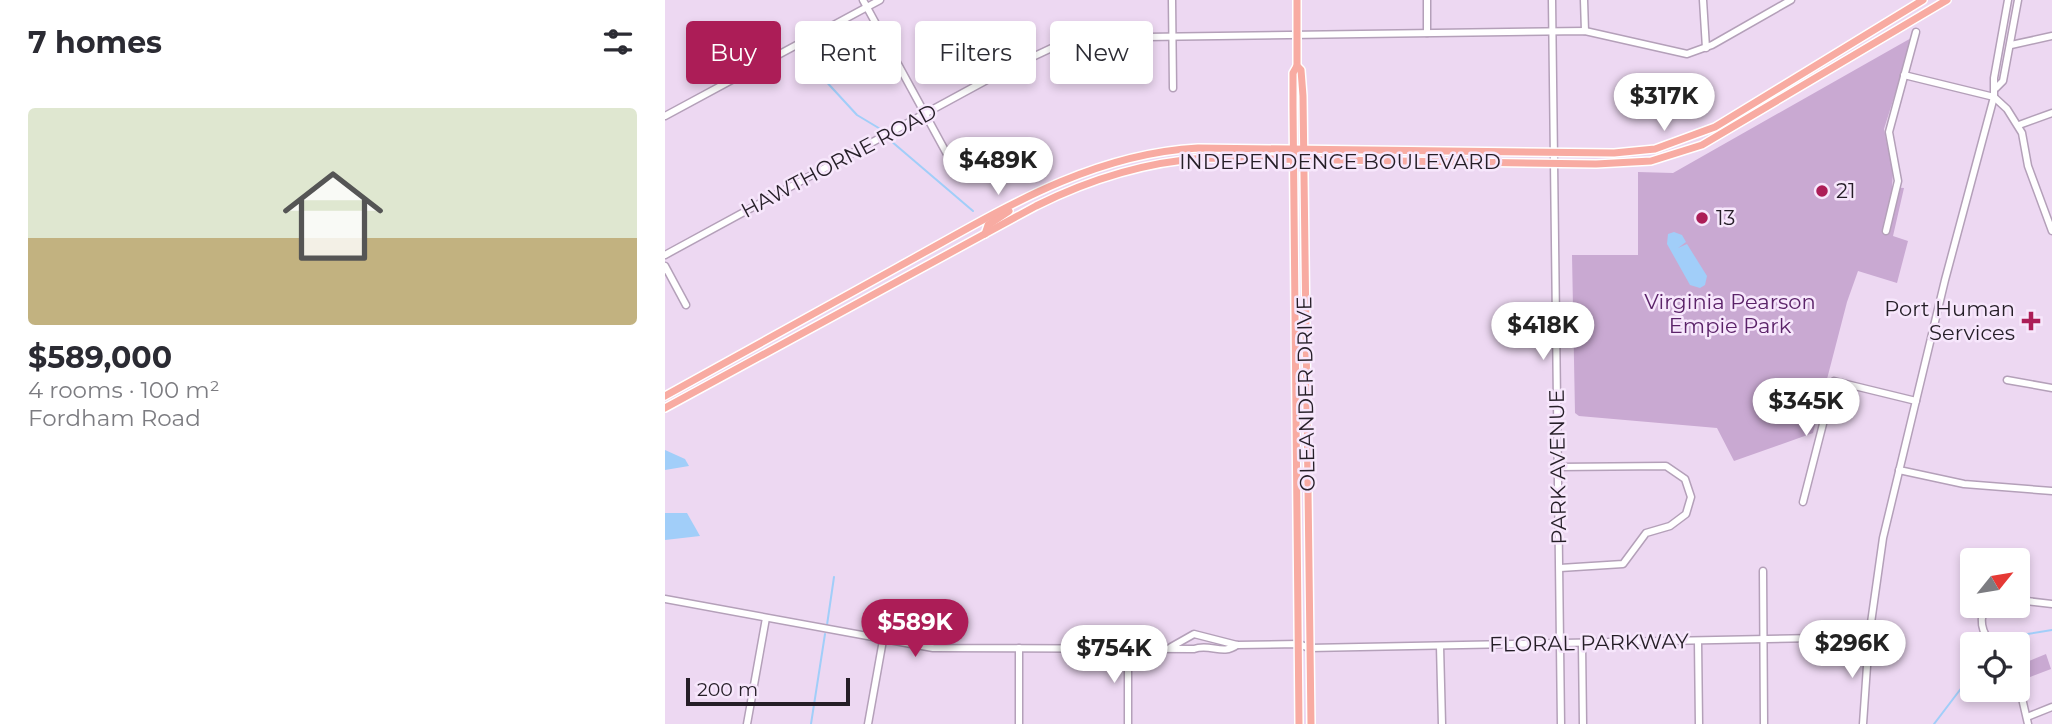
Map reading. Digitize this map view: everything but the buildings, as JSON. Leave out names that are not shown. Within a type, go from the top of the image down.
[{"type":"main road","name":"OLEANDER DRIVE","points":[[1297,0],[1297,66],[1293,73],[1293,159],[1299,724]]},
{"type":"main road","name":"INDEPENDENCE BOULEVARD","points":[[665,396],[1032,194],[1084,171],[1162,152],[1198,148],[1630,153],[1655,149],[1691,138],[1731,118],[1923,0]]},
{"type":"main road","name":"INDEPENDENCE BOULEVARD","points":[[665,408],[1066,191],[1126,171],[1205,158],[1554,163],[1651,161],[1702,145],[1947,0]]},
{"type":"main road","name":"OLEANDER DRIVE","points":[[1297,66],[1301,70],[1304,148],[1311,724]]},
{"type":"main road","points":[[985,234],[988,225],[1032,194]]},
{"type":"street","points":[[863,0],[954,167]]},
{"type":"street","points":[[665,116],[880,0]]},
{"type":"street","points":[[1172,0],[1173,88]]},
{"type":"street","points":[[1427,0],[1427,33]]},
{"type":"street","name":"PARK AVENUE","points":[[1552,0],[1561,724]]},
{"type":"street","points":[[1584,0],[1585,31]]},
{"type":"street","points":[[1703,0],[1706,48],[1791,0]]},
{"type":"street","points":[[1863,724],[1869,637],[1881,546],[1994,97],[1996,88],[1993,78],[2008,0]]},
{"type":"street","points":[[1996,88],[2003,81],[2018,0]]},
{"type":"street","name":"HAWTHORNE ROAD","points":[[665,255],[1065,40],[1080,37],[1585,31],[1678,54],[1706,48]]},
{"type":"street","points":[[1886,231],[1898,181],[1888,132],[1916,32]]},
{"type":"street","points":[[2011,45],[2052,36]]},
{"type":"street","points":[[1904,75],[1994,97],[2019,125],[2028,166],[2052,231]]},
{"type":"street","points":[[2019,125],[2052,113]]},
{"type":"street","points":[[665,266],[686,305]]},
{"type":"street","points":[[2007,380],[2052,388]]},
{"type":"street","points":[[1803,502],[1834,381],[1916,401]]},
{"type":"street","points":[[1558,467],[1666,466],[1685,479],[1691,497],[1682,518],[1670,526],[1646,533],[1631,557],[1623,564],[1560,568]]},
{"type":"street","points":[[1899,470],[1964,484],[2052,491]]},
{"type":"street","points":[[1763,571],[1764,724]]},
{"type":"street","points":[[665,599],[883,640],[947,649],[1128,646],[1195,649],[1205,645],[1224,650],[1237,645]]},
{"type":"street","points":[[2030,601],[2052,604]]},
{"type":"street","points":[[747,724],[766,618]]},
{"type":"street","points":[[1171,647],[1193,634],[1237,645],[1299,644],[1309,648]]},
{"type":"street","name":"FLORAL PARKWAY","points":[[1309,648],[1869,637]]},
{"type":"street","points":[[868,724],[883,640]]},
{"type":"street","points":[[1698,641],[1699,724]]},
{"type":"street","points":[[1582,644],[1583,724]]},
{"type":"street","points":[[1128,646],[1128,724]]},
{"type":"street","points":[[1440,646],[1442,724]]},
{"type":"street","points":[[1019,648],[1019,724]]},
{"type":"street","points":[[2023,702],[2028,720],[2052,707]]},
{"type":"green space","name":"Virginia Pearson Empie Park","points":[[1913,37],[1884,129],[1893,173],[1892,187],[1904,188],[1893,236],[1908,241],[1897,283],[1858,271],[1847,302],[1813,433],[1734,461],[1717,428],[1579,416],[1575,413],[1572,255],[1638,255],[1638,172],[1673,173]]},
{"type":"green space","points":[[2046,654],[2051,669],[2030,677],[2030,661]]},
{"type":"water","points":[[1674,232],[1682,235],[1686,242],[1678,248],[1687,244],[1707,276],[1705,285],[1700,288],[1690,285],[1667,244],[1668,234]]},
{"type":"water","points":[[665,450],[685,459],[689,466],[665,470]]},
{"type":"water","points":[[665,513],[687,513],[700,536],[665,540]]},
{"type":"waterway","points":[[828,84],[857,115],[882,130]]},
{"type":"waterway","points":[[891,141],[973,211]]},
{"type":"waterway","points":[[827,625],[834,577]]},
{"type":"waterway","points":[[2030,634],[2052,630]]},
{"type":"waterway","points":[[811,724],[825,634]]},
{"type":"waterway","points":[[1934,724],[1960,690]]},
{"type":"place","name":"21","points":[[1822,191]]},
{"type":"place","name":"13","points":[[1702,218]]},
{"type":"place","name":"Port Human Services","points":[[2031,321]]}]
